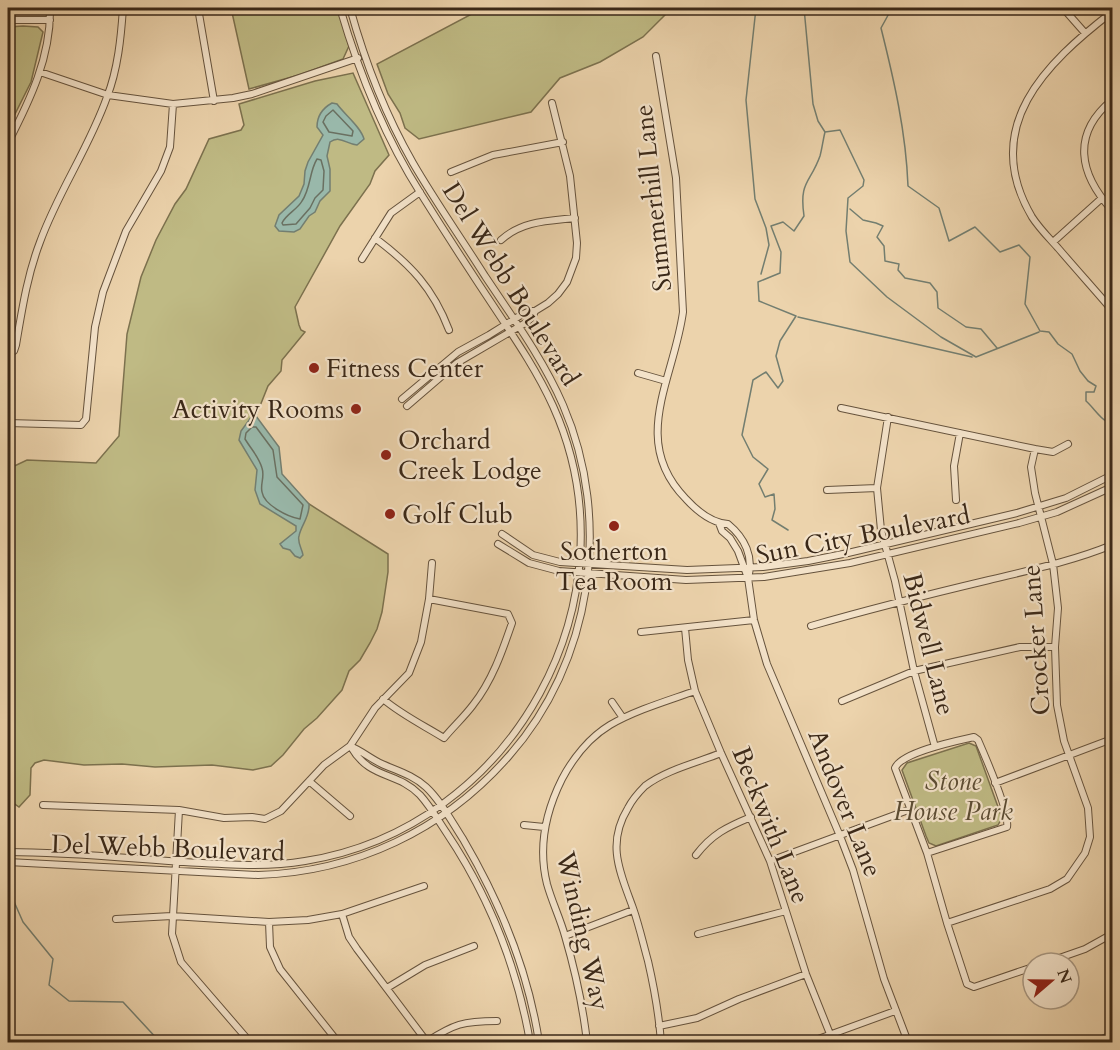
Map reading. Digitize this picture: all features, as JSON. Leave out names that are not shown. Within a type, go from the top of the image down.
[{"type":"street","points":[[8,143],[10,130],[40,72],[48,40],[50,8]]},
{"type":"street","points":[[8,353],[14,351],[16,345],[23,303],[40,242],[98,121],[108,95],[119,46],[123,8]]},
{"type":"street","points":[[198,8],[214,100]]},
{"type":"street","name":"Del Webb Boulevard","points":[[8,862],[176,866],[285,864],[315,860],[378,840],[410,826],[441,806],[494,760],[536,702],[564,641],[571,618],[578,573],[580,511],[567,446],[546,392],[506,325],[420,192],[379,115],[356,59],[340,8]]},
{"type":"street","name":"Del Webb Boulevard","points":[[8,852],[272,874],[326,867],[382,849],[438,820],[475,791],[501,765],[530,729],[545,705],[573,644],[580,620],[589,565],[589,510],[583,470],[574,435],[555,388],[519,327],[412,161],[387,111],[364,56],[350,8]]},
{"type":"street","points":[[1063,8],[1085,33]]},
{"type":"street","points":[[1113,12],[1085,33],[1047,69],[1038,81],[1027,98],[1014,135],[1013,157],[1019,192],[1032,218],[1113,310]]},
{"type":"street","points":[[8,20],[50,20]]},
{"type":"street","points":[[40,72],[108,95],[173,104],[252,94],[364,56]]},
{"type":"street","name":"Summerhill Lane","points":[[656,56],[676,178],[683,286],[680,334],[666,381],[657,422],[656,439],[660,460],[667,476],[690,503],[718,523],[736,547],[748,578]]},
{"type":"street","points":[[1113,100],[1094,120],[1085,146],[1089,178],[1113,210]]},
{"type":"street","points":[[407,406],[457,363],[519,327],[533,316],[535,311],[558,294],[572,270],[577,243],[563,142],[552,103]]},
{"type":"street","points":[[8,423],[81,425],[86,419],[95,327],[104,292],[126,231],[164,163],[170,147],[173,104]]},
{"type":"street","points":[[451,172],[493,155],[563,142]]},
{"type":"street","points":[[362,259],[392,213],[420,192]]},
{"type":"street","points":[[1053,242],[1102,198]]},
{"type":"street","points":[[501,240],[509,232],[522,225],[574,218]]},
{"type":"street","points":[[375,238],[398,255],[425,284],[442,311],[449,330]]},
{"type":"street","points":[[402,399],[458,352],[530,311],[535,311]]},
{"type":"street","points":[[638,373],[666,381]]},
{"type":"street","points":[[841,408],[1053,452],[1068,444]]},
{"type":"street","name":"Bidwell Lane","points":[[888,417],[877,488],[886,550],[934,747]]},
{"type":"street","points":[[956,500],[954,466],[960,433]]},
{"type":"street","name":"Crocker Lane","points":[[947,923],[1050,889],[1067,879],[1078,866],[1090,837],[1088,808],[1069,755],[1057,705],[1055,647],[1058,608],[1053,564],[1039,512],[1031,467],[1035,449]]},
{"type":"street","name":"Sun City Boulevard","points":[[1039,512],[1113,475]]},
{"type":"street","name":"Sun City Boulevard","points":[[498,544],[538,567],[578,573],[686,580],[748,578],[820,569],[886,550],[1077,504],[1113,487]]},
{"type":"street","points":[[826,490],[877,488]]},
{"type":"street","name":"Summerhill Lane","points":[[718,523],[728,524],[741,538],[750,555],[751,567]]},
{"type":"street","name":"Sun City Boulevard","points":[[502,534],[524,550],[541,558],[589,565],[687,570],[743,568],[886,550]]},
{"type":"street","points":[[811,626],[1053,564],[1094,553],[1113,545]]},
{"type":"street","points":[[43,805],[179,810],[224,818],[265,819],[281,811],[324,765],[350,746],[383,699],[409,672],[421,642],[429,599],[432,563]]},
{"type":"street","points":[[748,578],[751,567]]},
{"type":"street","name":"Andover Lane","points":[[748,578],[754,620],[767,664],[853,870],[884,980],[908,1042]]},
{"type":"street","points":[[383,699],[403,716],[444,738],[473,705],[500,659],[512,623],[508,614],[429,599]]},
{"type":"street","points":[[641,632],[754,620]]},
{"type":"street","name":"Beckwith Lane","points":[[685,628],[694,691],[770,861],[806,974],[830,1034]]},
{"type":"street","points":[[842,701],[914,670],[1020,647],[1055,647]]},
{"type":"street","name":"Winding Way","points":[[587,1042],[585,1022],[565,936],[547,883],[543,855],[544,827],[556,790],[576,756],[596,736],[623,718],[694,691]]},
{"type":"street","points":[[612,702],[623,718]]},
{"type":"street","points":[[927,853],[1006,827],[1007,817],[995,783],[982,748],[974,737],[934,747],[897,764],[895,768],[927,853],[967,984],[974,987],[1021,971]]},
{"type":"street","points":[[995,783],[1113,739]]},
{"type":"street","points":[[350,746],[381,764],[406,773],[417,780],[427,788],[441,806],[484,876],[506,924],[526,981],[539,1042]]},
{"type":"street","points":[[350,746],[365,765],[412,787],[433,811],[476,881],[498,928],[515,977],[530,1042]]},
{"type":"street","points":[[661,1042],[648,962],[633,910],[619,873],[616,838],[621,819],[631,802],[644,787],[660,777],[721,753]]},
{"type":"street","points":[[309,781],[350,816]]},
{"type":"street","points":[[770,861],[910,809]]},
{"type":"street","points":[[179,810],[172,934],[181,962],[250,1042]]},
{"type":"street","points":[[696,855],[716,834],[751,817]]},
{"type":"street","points":[[524,825],[544,827]]},
{"type":"street","points":[[116,919],[172,916],[269,922],[308,920],[342,914],[424,886]]},
{"type":"street","points":[[565,936],[633,910]]},
{"type":"street","points":[[698,934],[786,911]]},
{"type":"street","points":[[342,914],[349,937],[427,1042],[450,1027],[462,1023],[497,1021]]},
{"type":"street","points":[[269,922],[270,947],[280,969],[338,1042]]},
{"type":"street","points":[[1079,951],[1113,934]]},
{"type":"street","points":[[387,988],[425,965],[474,945]]},
{"type":"street","points":[[659,1026],[697,1018],[739,999],[806,974]]},
{"type":"street","points":[[810,1042],[896,1011]]},
{"type":"green space","points":[[231,8],[338,8],[349,46],[343,59],[299,75],[249,89]]},
{"type":"green space","points":[[483,8],[678,8],[671,9],[643,37],[600,62],[560,78],[531,112],[419,139],[405,128],[400,113],[388,94],[377,64]]},
{"type":"green space","points":[[8,27],[38,27],[43,32],[31,82],[10,124],[8,123]]},
{"type":"green space","points":[[353,73],[389,155],[375,171],[370,184],[340,226],[295,307],[301,330],[305,332],[282,360],[281,371],[268,386],[256,416],[275,478],[309,504],[388,554],[388,572],[377,629],[360,660],[349,671],[342,690],[271,766],[253,770],[212,765],[155,767],[122,764],[84,765],[44,760],[35,763],[31,768],[30,795],[19,807],[12,802],[8,779],[8,469],[27,460],[96,463],[119,436],[127,334],[141,277],[156,240],[175,204],[186,189],[209,139],[241,130],[244,125],[239,104],[315,81]]},
{"type":"green space","name":"Stone House Park","points":[[969,743],[976,746],[1002,818],[998,825],[936,846],[929,843],[902,770],[907,763]]},
{"type":"water","points":[[332,103],[337,104],[360,130],[364,139],[357,145],[337,139],[330,142],[327,156],[330,169],[330,191],[300,229],[294,232],[279,231],[275,226],[279,215],[299,196],[308,162],[323,135],[317,127],[319,116]]},
{"type":"water","points":[[252,416],[256,416],[279,447],[282,474],[309,504],[299,538],[303,555],[300,558],[280,544],[296,531],[296,526],[260,504],[255,490],[257,470],[239,440],[241,431]]},
{"type":"waterway","points":[[756,8],[746,100],[755,199],[766,228],[769,245],[761,274]]},
{"type":"waterway","points":[[788,530],[772,520],[775,509],[774,494],[765,497],[759,484],[768,469],[753,457],[742,435],[753,380],[766,372],[778,388],[783,381],[776,356],[780,341],[796,316],[759,301],[758,282],[780,273],[781,252],[771,226],[783,222],[794,231],[804,216],[804,189],[820,156],[825,132],[818,121],[813,104],[804,8]]},
{"type":"waterway","points":[[892,8],[881,28],[902,126],[908,186],[939,208],[949,241],[975,227],[1000,252],[1019,245],[1030,257],[1025,304],[1040,331],[1049,332],[1058,344],[1072,354],[1080,371],[1088,381],[1096,386],[1094,392],[1086,392],[1086,401],[1106,421],[1112,418]]},
{"type":"waterway","points":[[825,132],[840,130],[864,180],[863,186],[848,198],[846,231],[850,262],[887,297],[941,337],[976,357],[1039,332]]},
{"type":"waterway","points":[[850,209],[863,220],[883,226],[877,237],[884,246],[885,261],[899,264],[898,270],[905,278],[930,283],[937,292],[938,308],[966,327],[981,329],[997,348]]},
{"type":"waterway","points":[[798,317],[972,357]]},
{"type":"waterway","points":[[8,888],[23,922],[53,959],[49,985],[69,1001],[123,1002],[160,1042]]},
{"type":"waterway","points":[[1095,1042],[1112,1031]]},
{"type":"place","name":"Fitness Center","points":[[314,368]]},
{"type":"place","name":"Activity Rooms","points":[[356,409]]},
{"type":"place","name":"Orchard Creek Lodge","points":[[386,455]]},
{"type":"place","name":"Golf Club","points":[[390,514]]},
{"type":"place","name":"Sotherton Tea Room","points":[[614,526]]}]
